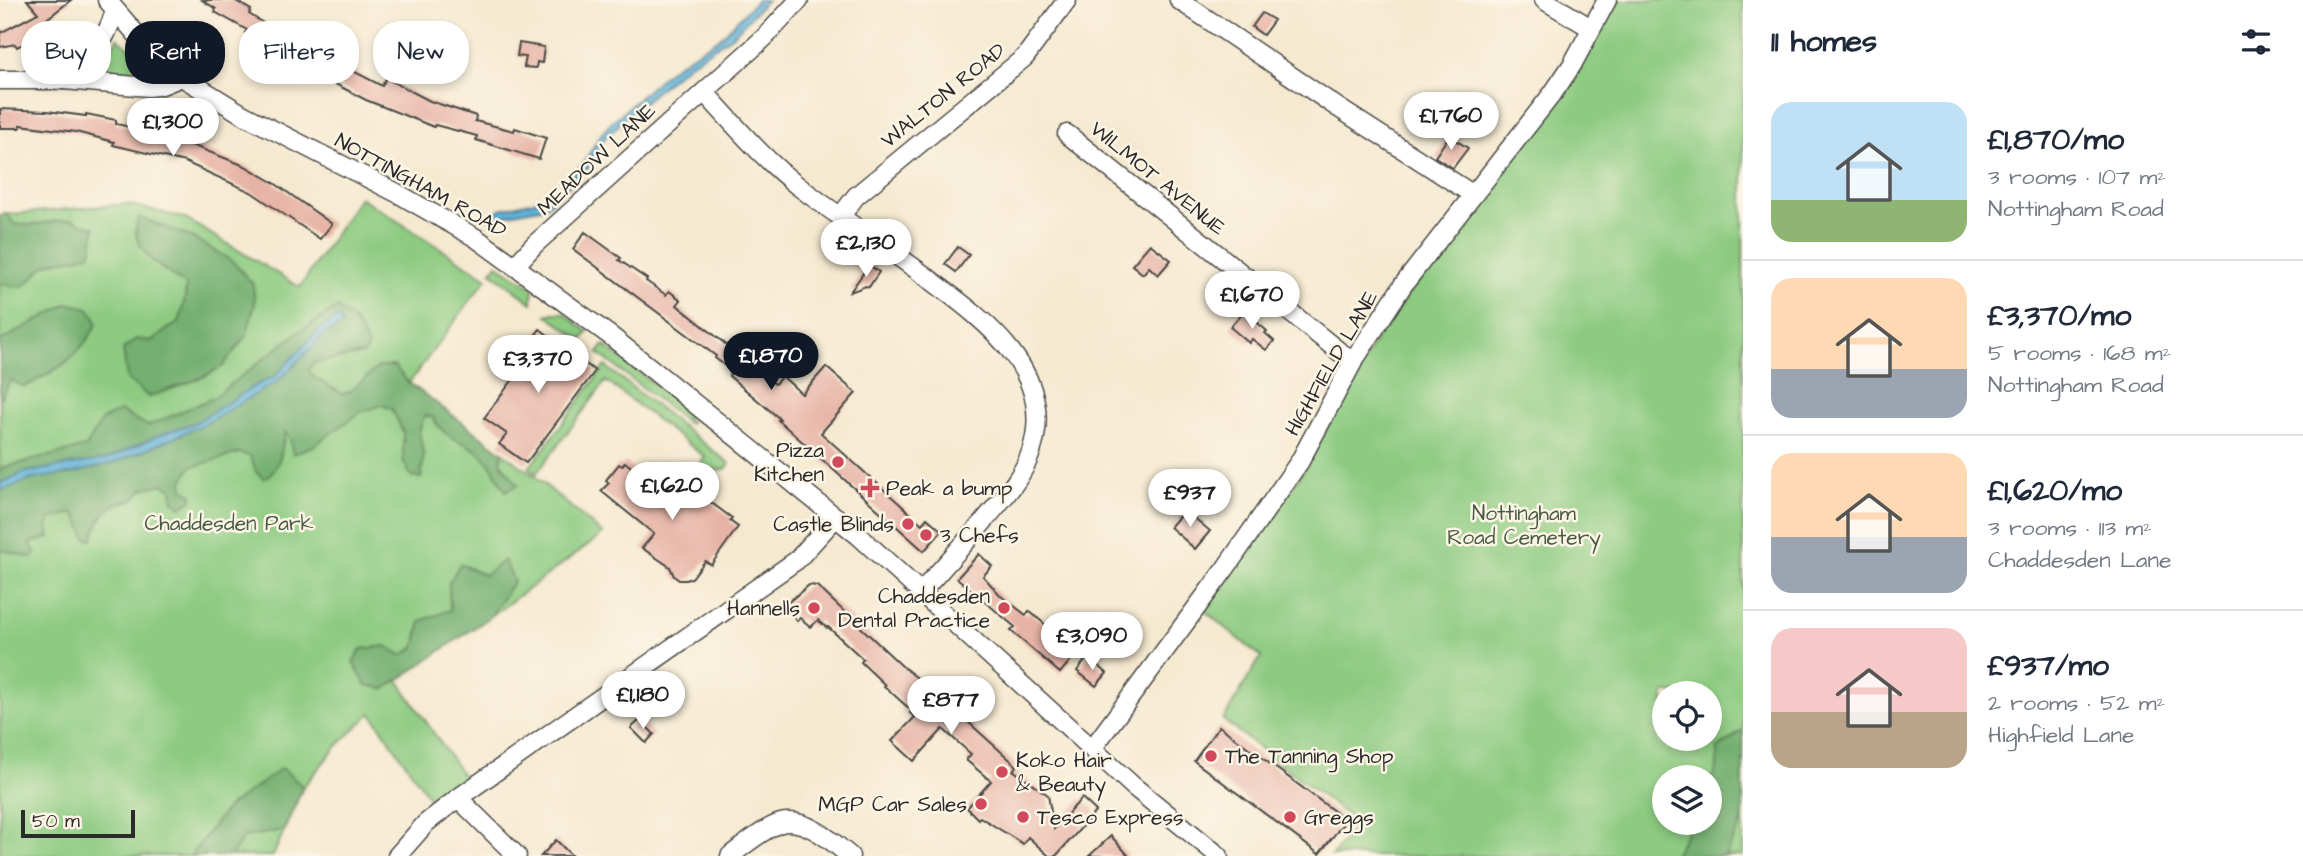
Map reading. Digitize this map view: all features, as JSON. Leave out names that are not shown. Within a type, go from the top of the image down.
[{"type":"street","name":"MEADOW LANE","points":[[516,265],[534,245],[764,38],[799,0]]},
{"type":"street","name":"WALTON ROAD","points":[[840,217],[856,196],[1025,57],[1067,0]]},
{"type":"street","points":[[1178,0],[1472,194]]},
{"type":"street","points":[[1544,0],[1591,28]]},
{"type":"street","name":"HIGHFIELD LANE","points":[[1092,749],[1225,569],[1300,461],[1354,360],[1404,285],[1553,93],[1572,65],[1607,0]]},
{"type":"street","name":"NOTTINGHAM ROAD","points":[[111,6],[125,22]]},
{"type":"street","points":[[0,80],[21,80]]},
{"type":"street","points":[[111,84],[149,87],[164,84]]},
{"type":"street","name":"NOTTINGHAM ROAD","points":[[193,84],[242,114],[476,238],[612,337],[836,517],[1133,786],[1219,856]]},
{"type":"street","points":[[704,92],[784,175],[961,303],[994,331],[1022,368],[1034,398],[1033,444],[1022,474],[920,593]]},
{"type":"street","name":"WILMOT AVENUE","points":[[1067,134],[1341,354],[1354,360]]},
{"type":"street","points":[[397,856],[426,823],[458,799],[797,560],[836,517]]},
{"type":"street","points":[[458,799],[517,856]]},
{"type":"street","points":[[730,856],[774,825],[790,822],[813,830],[850,856]]},
{"type":"green space","name":"Nottingham Road Cemetery","points":[[1616,0],[1743,0],[1743,856],[1332,856],[1357,823],[1223,720],[1261,657],[1205,611],[1306,467],[1376,339],[1458,227],[1551,111]]},
{"type":"green space","points":[[118,38],[125,44],[125,71],[111,70],[111,48]]},
{"type":"green space","name":"Chaddesden Park","points":[[360,197],[487,278],[409,383],[532,474],[603,534],[398,680],[465,779],[433,803],[371,713],[337,746],[303,787],[273,856],[0,856],[0,215],[127,204],[184,218],[300,287]]},
{"type":"green space","points":[[7,214],[14,224],[29,225],[73,219],[95,227],[91,253],[79,258],[51,262],[21,287],[0,284],[0,215]]},
{"type":"green space","points":[[139,217],[193,238],[232,261],[253,284],[255,304],[246,336],[222,367],[201,378],[149,397],[127,379],[123,349],[136,339],[152,341],[179,323],[186,285],[158,266],[142,248],[136,228]]},
{"type":"green space","points":[[497,264],[533,288],[532,303],[491,272]]},
{"type":"green space","points":[[67,304],[82,306],[93,314],[97,324],[90,336],[75,355],[48,374],[24,387],[11,380],[0,399],[0,341]]},
{"type":"green space","points":[[337,308],[356,324],[368,347],[364,354],[313,363],[308,370],[315,378],[343,394],[351,391],[378,367],[394,366],[409,383],[502,452],[501,463],[518,485],[506,491],[485,458],[448,435],[433,417],[424,416],[419,432],[424,456],[421,478],[411,476],[403,461],[403,432],[392,409],[382,405],[361,412],[313,446],[293,454],[290,439],[285,432],[278,464],[264,479],[256,472],[250,456],[239,453],[191,467],[183,480],[182,488],[192,494],[192,500],[181,507],[173,501],[172,489],[163,484],[143,489],[133,500],[115,504],[102,516],[91,540],[85,537],[74,513],[49,519],[50,538],[30,543],[36,554],[32,558],[2,550],[0,552],[0,468],[86,447],[102,420],[120,411],[148,426],[213,398],[300,331]]},
{"type":"green space","points":[[564,313],[588,332],[582,340],[547,315]]},
{"type":"green space","points":[[604,345],[690,412],[686,418],[691,422],[689,424],[598,353]]},
{"type":"green space","points":[[605,366],[730,464],[726,469],[706,471],[698,467],[705,457],[606,381],[536,474],[529,468]]},
{"type":"green space","points":[[504,560],[514,581],[490,617],[385,689],[366,685],[353,662],[361,649],[386,646],[402,655],[415,647],[421,621],[450,610],[449,583],[460,564],[485,575]]},
{"type":"green space","points":[[1743,730],[1743,820],[1725,856],[1674,856],[1685,835],[1722,835],[1722,765],[1717,765],[1717,751],[1722,751],[1722,745]]},
{"type":"green space","points":[[282,768],[303,787],[284,830],[244,837],[231,856],[190,856],[227,808]]},
{"type":"water","points":[[757,0],[767,0],[732,36],[689,64],[634,110],[605,138],[589,167],[545,207],[509,214],[494,221],[486,217],[501,209],[542,199],[561,187],[583,164],[601,134],[613,121],[672,68],[721,37]]},
{"type":"water","points":[[339,317],[343,325],[326,333],[277,382],[203,425],[117,462],[75,473],[33,479],[0,491],[0,483],[26,472],[108,459],[159,435],[196,422],[274,377],[320,329]]},
{"type":"building","points":[[27,0],[71,0],[44,21],[23,21],[38,13]]},
{"type":"building","points":[[202,0],[234,0],[251,10],[249,14],[260,21],[239,21],[239,26],[215,12],[216,9]]},
{"type":"building","points":[[1262,13],[1274,20],[1263,35],[1252,27]]},
{"type":"building","points":[[21,22],[21,45],[0,47],[0,33]]},
{"type":"building","points":[[519,43],[544,47],[542,63],[537,62],[536,68],[524,67],[526,57],[517,56]]},
{"type":"building","points":[[359,74],[373,81],[373,84],[397,84],[430,101],[476,116],[475,121],[514,131],[515,128],[546,138],[539,159],[476,140],[477,136],[435,125],[434,127],[366,100],[335,84],[359,84]]},
{"type":"building","points":[[0,109],[86,114],[116,120],[116,124],[140,129],[139,131],[171,137],[245,166],[273,182],[332,224],[320,239],[251,192],[185,162],[113,145],[114,142],[76,132],[20,125],[20,128],[0,128]]},
{"type":"building","points":[[1449,136],[1468,148],[1453,168],[1435,157]]},
{"type":"building","points":[[585,232],[621,258],[619,260],[647,279],[646,281],[666,295],[669,291],[681,300],[677,305],[775,384],[782,376],[802,394],[826,367],[856,393],[821,433],[922,524],[927,518],[942,531],[924,551],[729,376],[732,371],[715,358],[716,356],[573,249]]},
{"type":"building","points":[[1150,244],[1171,260],[1158,275],[1149,267],[1143,274],[1132,265]]},
{"type":"building","points":[[958,247],[969,255],[956,272],[945,264]]},
{"type":"building","points":[[869,265],[879,272],[869,287],[850,292]]},
{"type":"building","points":[[1244,311],[1267,331],[1265,333],[1274,341],[1266,350],[1252,339],[1249,343],[1230,327]]},
{"type":"building","points":[[540,329],[595,371],[526,463],[499,444],[507,434],[484,418],[523,366],[516,361]]},
{"type":"building","points":[[625,462],[677,504],[689,489],[700,499],[702,496],[732,518],[730,521],[738,527],[711,565],[705,561],[692,578],[679,580],[670,567],[642,548],[654,534],[601,491],[609,483],[606,480],[619,464],[622,466]]},
{"type":"building","points":[[1185,510],[1210,531],[1195,549],[1170,527]]},
{"type":"building","points":[[979,554],[992,566],[983,576],[1001,596],[1026,615],[1029,611],[1052,630],[1049,633],[1066,646],[1062,651],[1072,659],[1060,673],[1011,631],[1015,627],[957,578]]},
{"type":"building","points":[[809,585],[817,586],[902,666],[936,693],[940,689],[959,707],[956,711],[1017,766],[1013,770],[1048,795],[1054,829],[1082,798],[1096,811],[1056,856],[1049,856],[1028,837],[1023,844],[980,817],[978,819],[967,808],[991,781],[966,760],[971,754],[943,729],[914,761],[892,741],[915,717],[910,713],[912,711],[861,662],[863,659],[828,627],[818,620],[811,627],[800,618],[797,621],[785,605]]},
{"type":"building","points":[[1088,657],[1107,673],[1096,686],[1077,671]]},
{"type":"building","points":[[640,720],[654,734],[646,743],[631,728]]},
{"type":"building","points":[[1219,726],[1346,820],[1319,854],[1194,761]]},
{"type":"building","points":[[1111,836],[1129,856],[1089,856]]},
{"type":"building","points":[[556,840],[572,856],[541,856]]},
{"type":"place","name":"Pizza Kitchen","points":[[838,462]]},
{"type":"place","name":"Peak a bump","points":[[870,488]]},
{"type":"place","name":"Castle Blinds","points":[[908,524]]},
{"type":"place","name":"3 Chefs","points":[[926,535]]},
{"type":"place","name":"Hannells","points":[[814,608]]},
{"type":"place","name":"Chaddesden Dental Practice","points":[[1004,608]]},
{"type":"place","name":"The Tanning Shop","points":[[1211,756]]},
{"type":"place","name":"Koko Hair & Beauty","points":[[1002,772]]},
{"type":"place","name":"MGP Car Sales","points":[[981,804]]},
{"type":"place","name":"Tesco Express","points":[[1023,817]]},
{"type":"place","name":"Greggs","points":[[1290,817]]}]
